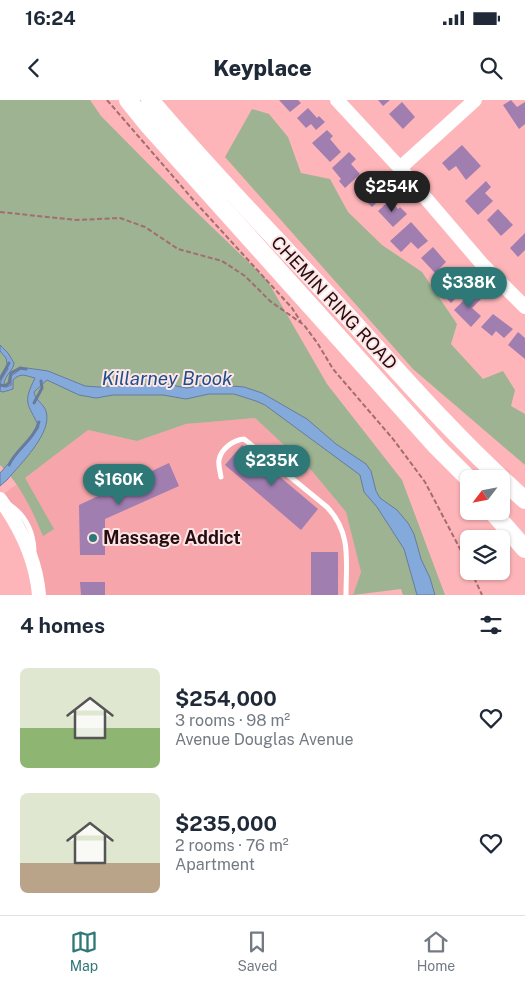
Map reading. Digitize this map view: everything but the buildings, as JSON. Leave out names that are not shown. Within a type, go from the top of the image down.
[{"type":"highway","name":"CHEMIN RING ROAD","points":[[128,100],[149,126],[437,447],[460,470]]},
{"type":"highway","name":"CHEMIN RING ROAD","points":[[150,100],[193,151],[425,403],[525,500]]},
{"type":"highway","points":[[437,447],[460,474]]},
{"type":"highway","points":[[500,520],[525,549]]},
{"type":"highway","points":[[510,520],[525,534]]},
{"type":"street","points":[[338,100],[400,168],[482,264],[525,307]]},
{"type":"street","points":[[400,168],[475,100]]},
{"type":"street","points":[[0,499],[26,544],[34,568],[39,595]]},
{"type":"lane","points":[[221,477],[218,463],[220,456],[232,442],[244,439],[327,507],[336,516],[342,527],[345,539],[346,595]]},
{"type":"path","points":[[107,100],[116,113],[186,189],[196,203],[292,308],[318,344],[333,370],[393,439],[425,482],[460,549]]},
{"type":"path","points":[[0,212],[76,220],[120,218],[145,227],[178,249],[222,261],[245,276],[270,301],[304,325]]},
{"type":"path","points":[[475,580],[482,595]]},
{"type":"shaded area","points":[[255,418],[312,471],[346,512],[361,572],[353,595],[39,595],[0,497],[88,430],[137,441],[186,424]]},
{"type":"green space","points":[[0,100],[90,100],[101,116],[267,280],[327,384],[402,480],[445,595],[403,595],[401,589],[353,595],[361,572],[346,512],[312,471],[255,418],[186,424],[137,441],[88,430],[25,478],[54,529],[43,536],[20,489],[0,465]]},
{"type":"green space","points":[[252,109],[269,114],[288,137],[301,173],[330,179],[348,212],[382,245],[422,272],[457,324],[451,344],[483,379],[503,371],[515,390],[511,406],[525,414],[525,465],[413,369],[225,157]]},
{"type":"water","points":[[0,345],[14,363],[4,382],[4,385],[7,387],[11,385],[11,376],[21,369],[27,368],[48,371],[85,386],[166,384],[187,388],[208,384],[244,387],[262,393],[307,419],[336,444],[366,464],[371,471],[376,491],[380,498],[397,510],[414,534],[421,559],[430,578],[435,595],[417,595],[404,549],[377,507],[364,492],[360,475],[265,405],[234,394],[209,394],[186,399],[163,395],[113,395],[96,398],[79,395],[47,380],[34,392],[46,411],[45,429],[27,457],[0,486],[0,473],[39,427],[28,403],[29,393],[35,378],[24,375],[19,376],[13,380],[13,389],[0,391],[1,380],[8,369],[6,358],[0,351]]},
{"type":"waterway","name":"Killarney Brook","points":[[0,379],[9,363]]},
{"type":"waterway","name":"Killarney Brook","points":[[0,385],[5,386],[9,383],[11,373],[20,368],[26,369]]},
{"type":"waterway","points":[[34,403],[42,388],[41,381]]},
{"type":"waterway","points":[[9,465],[33,434],[39,422]]},
{"type":"place","name":"Massage Addict","points":[[93,538]]}]
